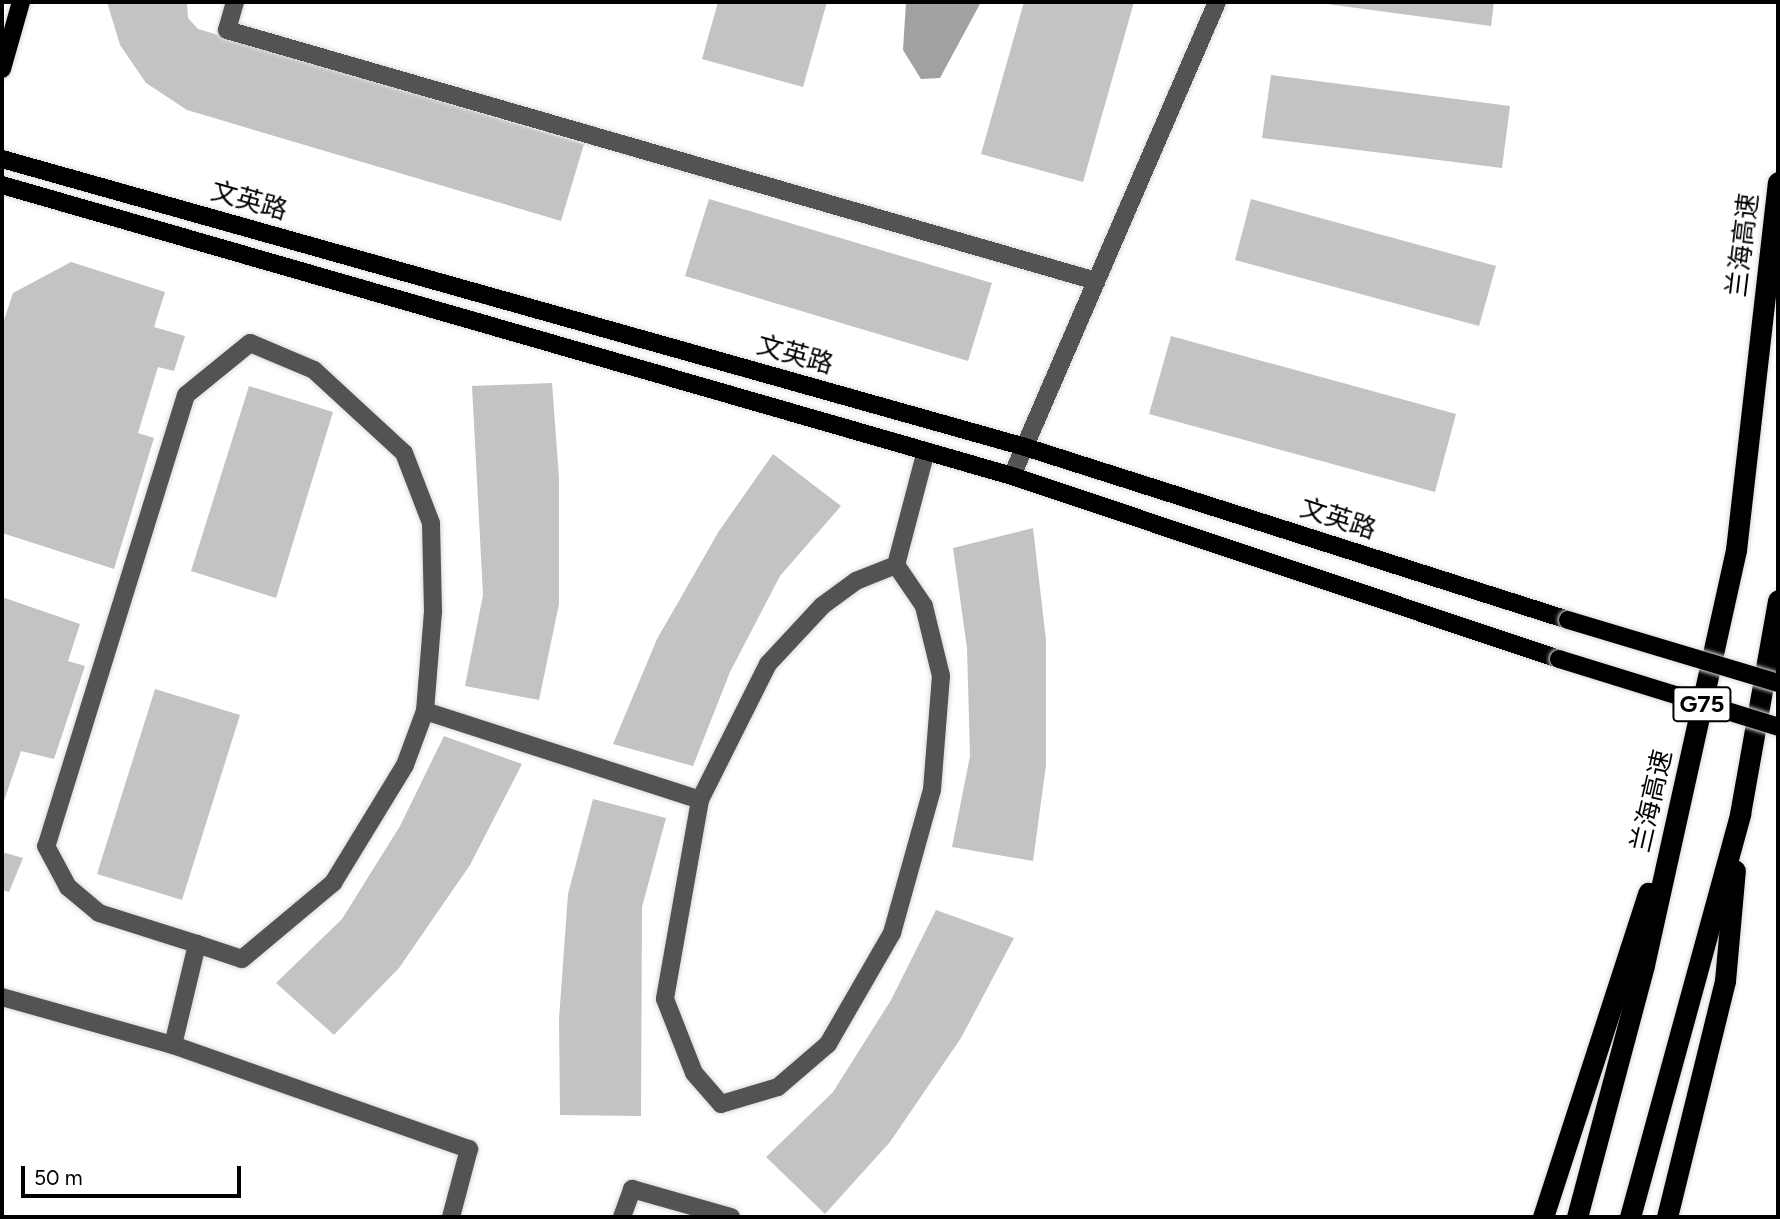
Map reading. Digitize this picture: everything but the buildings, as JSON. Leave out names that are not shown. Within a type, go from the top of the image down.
[{"type":"highway","name":"兰海高速","points":[[1577,1217],[1644,965],[1736,550],[1778,182]]},
{"type":"highway","name":"G75","points":[[1630,1217],[1740,814],[1778,600]]},
{"type":"highway","points":[[1543,1217],[1687,774]]},
{"type":"highway","points":[[1667,1217],[1725,981],[1740,814]]},
{"type":"main road","points":[[2,69],[21,2]]},
{"type":"main road","name":"文英路","points":[[2,159],[1024,447],[1568,620],[1778,683]]},
{"type":"main road","name":"文英路","points":[[2,185],[1012,476],[1559,659],[1778,727]]},
{"type":"street","points":[[235,2],[228,30],[1096,281]]},
{"type":"street","points":[[1012,476],[1217,2]]},
{"type":"street","points":[[250,343],[314,370],[404,453],[431,523],[433,611],[425,711],[405,765],[333,883],[242,959],[197,944],[99,913],[68,887],[46,846],[186,394],[250,343]]},
{"type":"street","points":[[896,565],[856,581],[822,606],[768,664],[701,800],[665,999],[694,1073],[721,1104],[778,1087],[828,1044],[892,933],[932,790],[941,676],[924,606],[896,565],[926,451]]},
{"type":"street","points":[[425,711],[701,800]]},
{"type":"street","points":[[173,1045],[197,944]]},
{"type":"street","points":[[2,997],[173,1045],[469,1149],[451,1217]]},
{"type":"street","points":[[622,1217],[632,1189],[731,1217]]},
{"type":"shaded area","points":[[906,2],[981,2],[940,78],[921,79],[903,50]]}]
